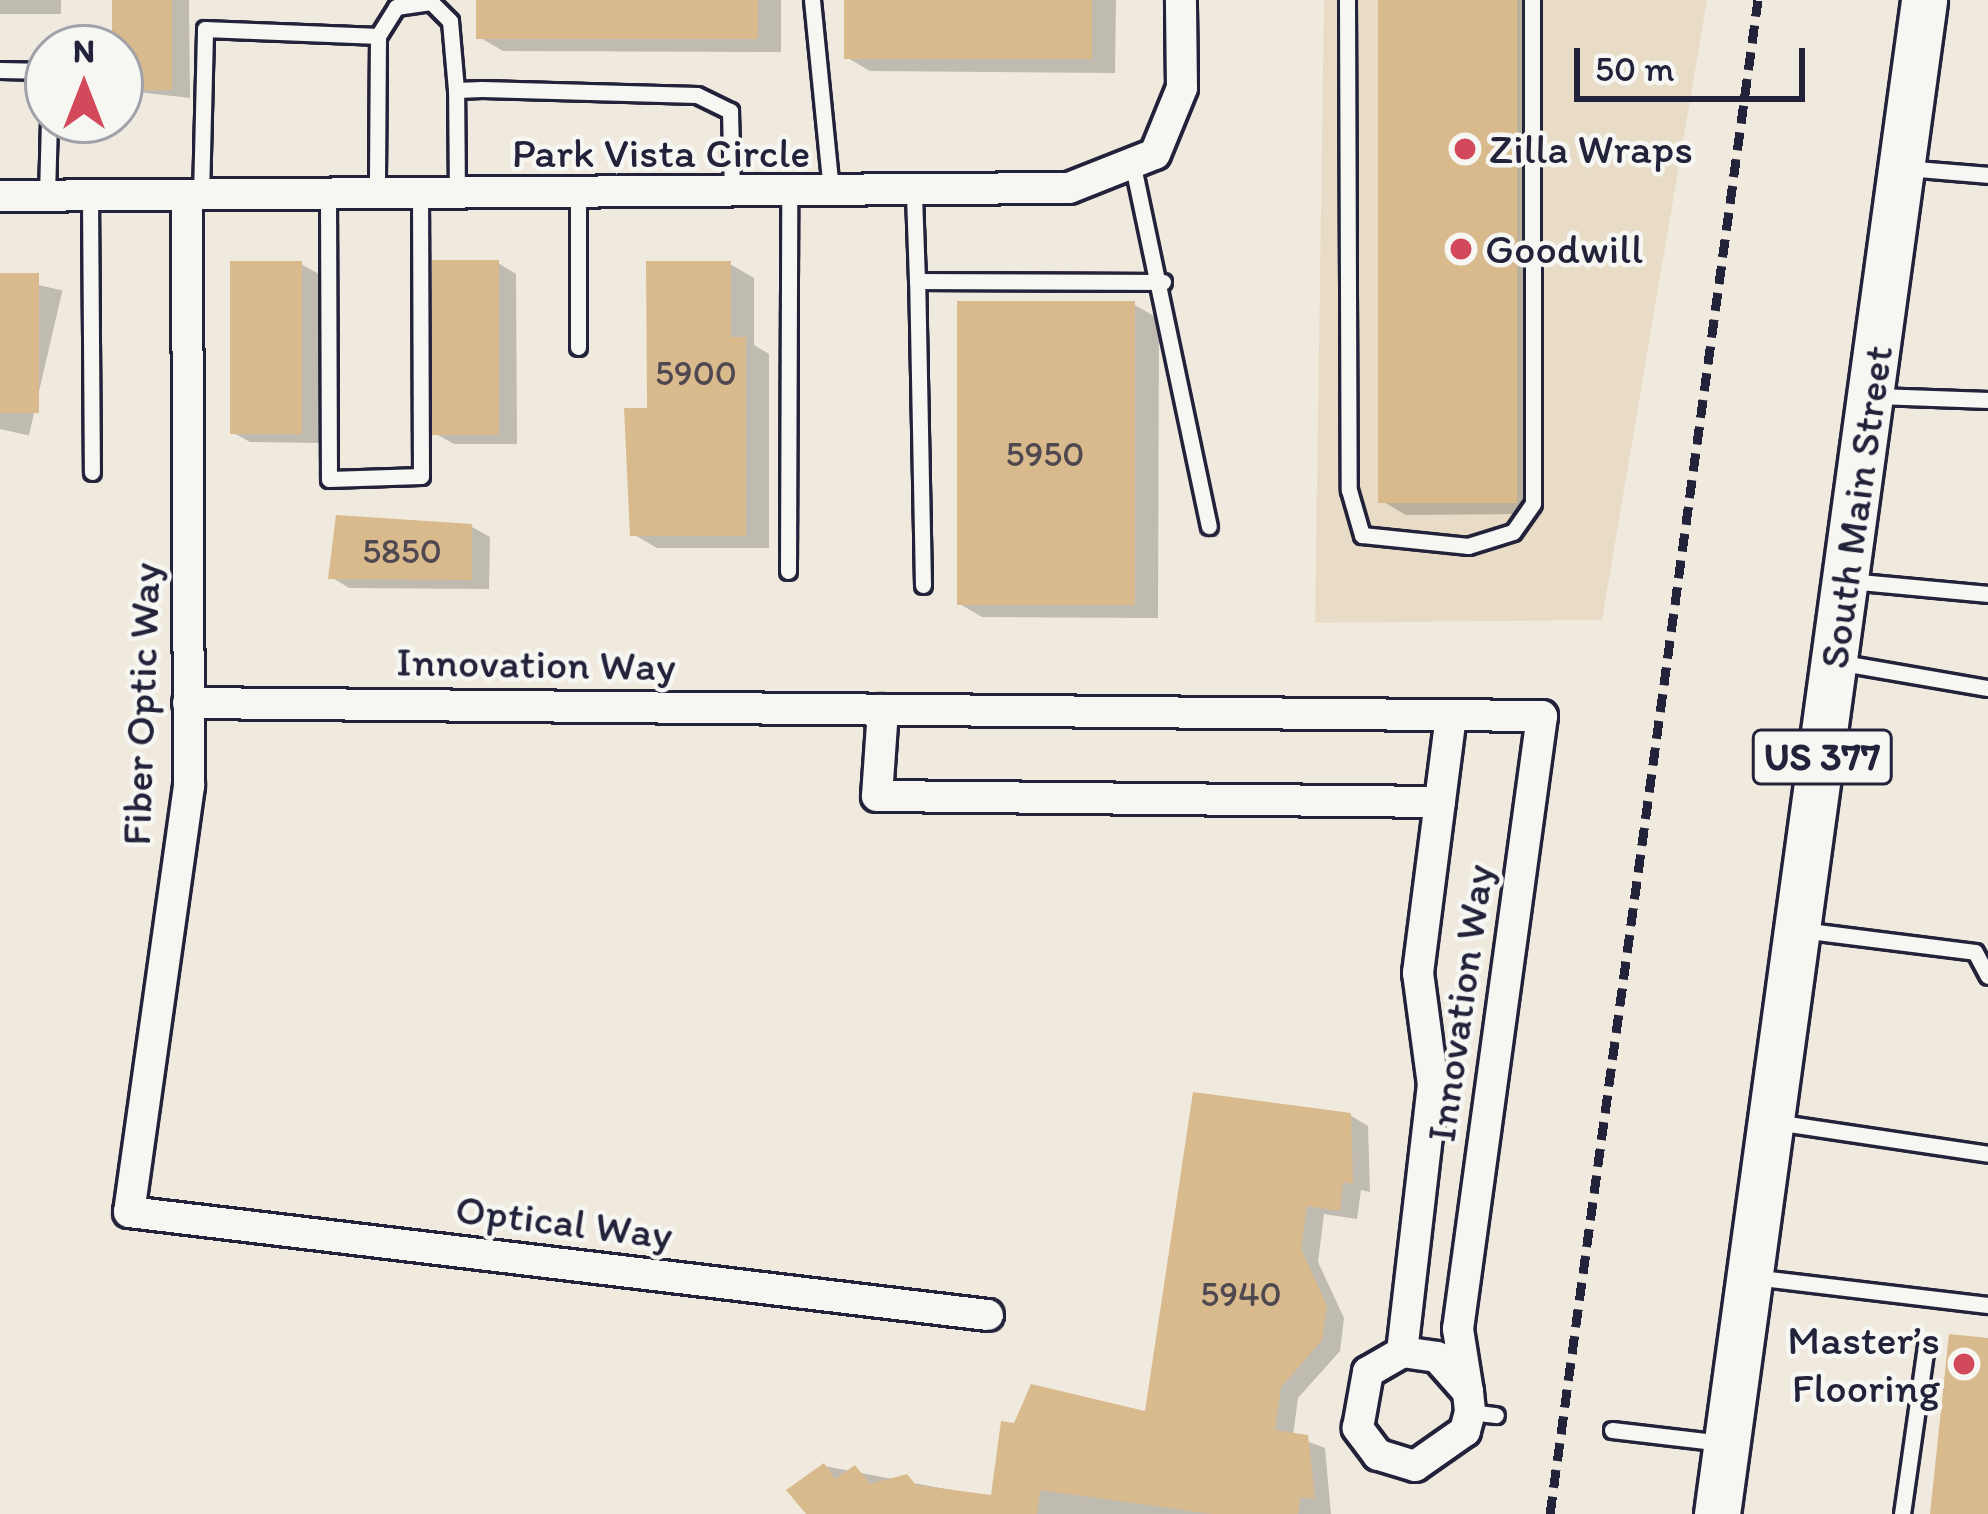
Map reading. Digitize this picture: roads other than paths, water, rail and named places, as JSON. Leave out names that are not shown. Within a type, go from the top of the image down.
[{"type":"main road","name":"South Main Street","points":[[1717,1514],[1924,0]]},
{"type":"street","points":[[1134,171],[1155,154],[1182,88],[1181,0]]},
{"type":"street","name":"Park Vista Circle","points":[[0,196],[914,195],[1070,188],[1134,171]]},
{"type":"street","name":"Fiber Optic Way","points":[[129,1212],[189,786],[194,196]]},
{"type":"street","name":"Innovation Way","points":[[188,703],[1542,716],[1458,1329],[1478,1406]]},
{"type":"street","name":"Innovation Way","points":[[883,710],[877,796],[1440,802]]},
{"type":"street","name":"Innovation Way","points":[[1402,1352],[1433,1085],[1418,973],[1451,715]]},
{"type":"street","name":"Optical Way","points":[[129,1212],[988,1315]]},
{"type":"street","points":[[1402,1352],[1437,1357],[1478,1406],[1440,1459],[1415,1466],[1378,1455],[1358,1428],[1356,1397],[1368,1372],[1402,1352]]},
{"type":"lane","points":[[812,0],[831,195]]},
{"type":"lane","points":[[1347,0],[1349,490],[1362,535],[1468,546],[1513,532],[1533,503],[1532,0]]},
{"type":"lane","points":[[377,196],[378,36],[396,7],[431,2],[451,21],[457,195]]},
{"type":"lane","points":[[194,196],[205,29],[378,36]]},
{"type":"lane","points":[[456,90],[697,95],[730,111],[732,195]]},
{"type":"lane","points":[[47,196],[49,144]]},
{"type":"lane","points":[[1902,167],[1988,175]]},
{"type":"lane","points":[[1134,171],[1162,282],[1209,526]]},
{"type":"lane","points":[[328,196],[328,479],[421,476],[420,195]]},
{"type":"lane","points":[[578,195],[578,347]]},
{"type":"lane","points":[[788,571],[790,195]]},
{"type":"lane","points":[[914,195],[922,585]]},
{"type":"lane","points":[[89,196],[92,472]]},
{"type":"lane","points":[[916,281],[1162,282]]},
{"type":"lane","points":[[1872,396],[1988,400]]},
{"type":"lane","points":[[1846,580],[1988,594]]},
{"type":"lane","points":[[1835,662],[1988,688]]},
{"type":"lane","points":[[1798,929],[1976,952],[1988,976]]},
{"type":"lane","points":[[1772,1121],[1988,1154]]},
{"type":"lane","points":[[1750,1277],[1988,1305]]},
{"type":"lane","points":[[1902,1514],[1926,1346]]},
{"type":"lane","points":[[1612,1430],[1727,1444]]},
{"type":"railway","points":[[1550,1514],[1758,0]]},
{"type":"place","name":"Zilla Wraps","points":[[1465,149]]},
{"type":"place","name":"Goodwill","points":[[1461,249]]},
{"type":"place","name":"Master’s Flooring","points":[[1964,1364]]}]
